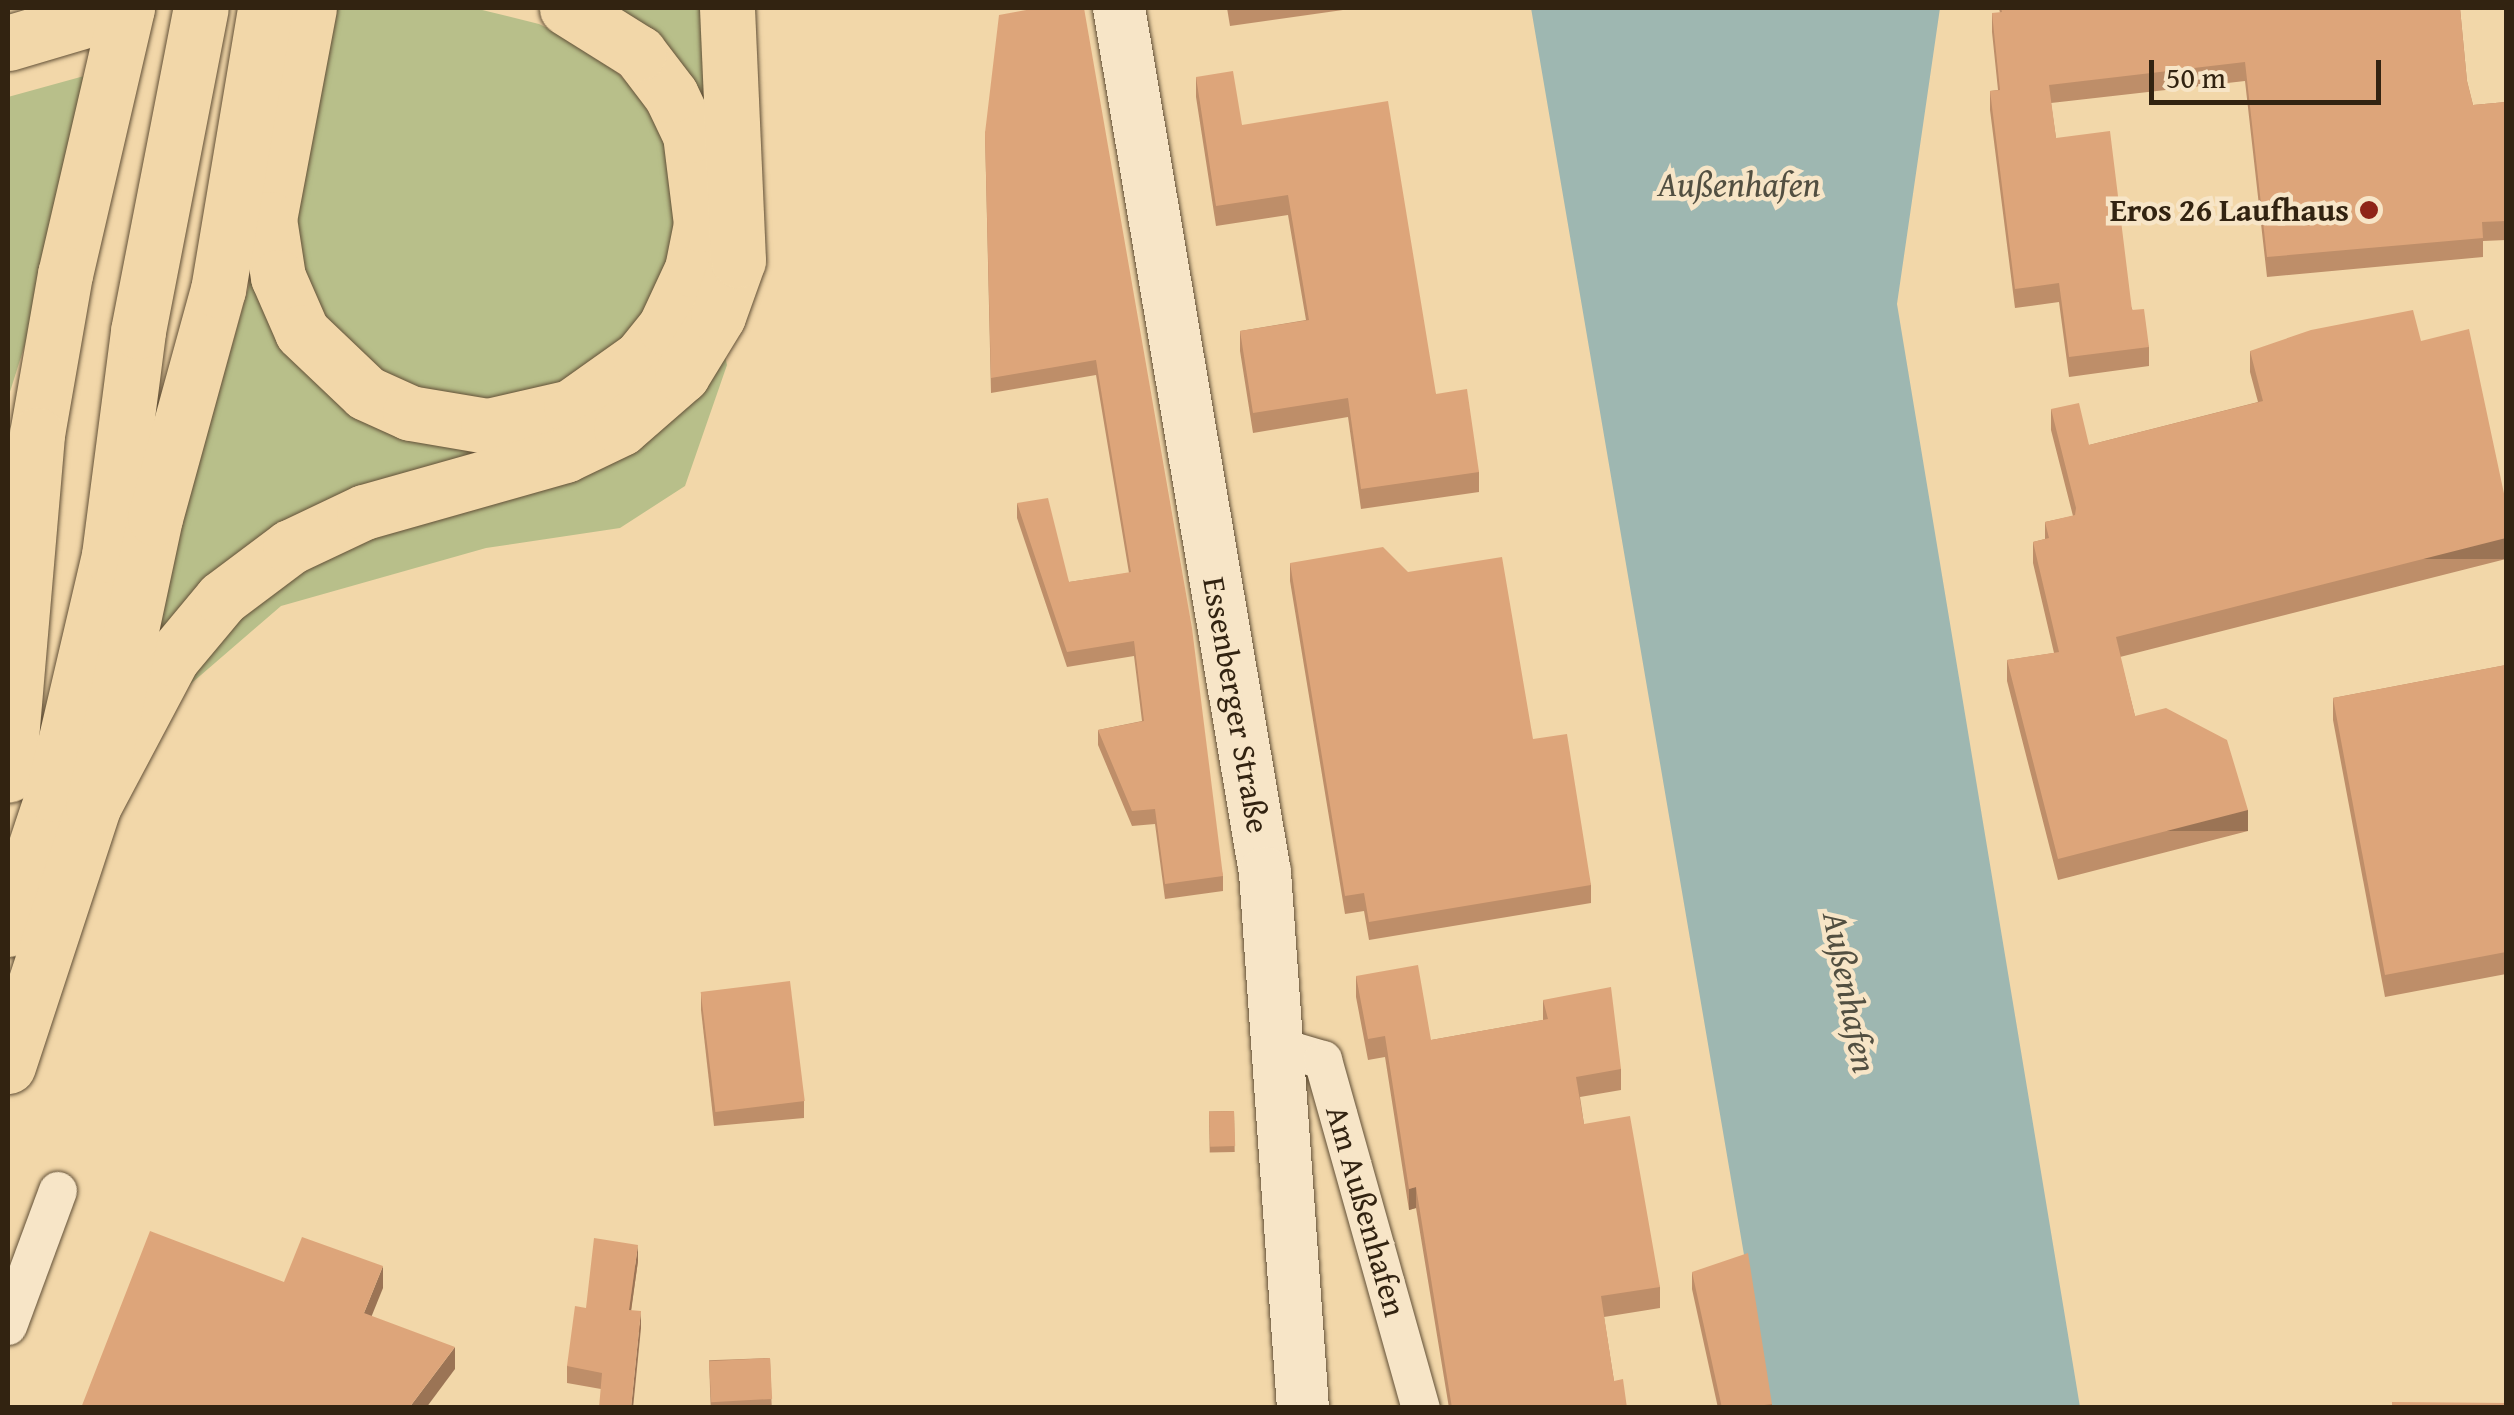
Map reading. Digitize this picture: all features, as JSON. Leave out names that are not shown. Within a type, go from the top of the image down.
[{"type":"highway","points":[[8,929],[54,794],[109,555],[138,331],[201,8]]},
{"type":"highway","points":[[8,1066],[93,807],[155,518],[218,290],[265,8]]},
{"type":"highway","points":[[309,8],[269,219],[278,277],[302,332],[366,393],[410,413],[488,426],[571,408],[640,358],[665,327],[692,270],[701,224],[690,135],[671,94],[639,54],[567,8]]},
{"type":"highway","points":[[93,807],[172,658],[222,598],[290,548],[364,512],[564,455],[621,428],[682,376],[718,316],[738,260],[728,8]]},
{"type":"highway","points":[[8,43],[111,12],[37,436],[8,775]]},
{"type":"highway","points":[[8,443],[65,274]]},
{"type":"street","name":"Essenberger Straße","points":[[1119,8],[1265,873],[1303,1408]]},
{"type":"street","name":"Am Außenhafen","points":[[1279,1047],[1323,1060],[1421,1408]]},
{"type":"street","points":[[8,1326],[58,1191]]},
{"type":"green space","points":[[326,8],[474,8],[539,24],[595,51],[636,91],[663,137],[678,188],[672,255],[645,316],[602,360],[553,391],[491,402],[434,397],[376,368],[331,328],[298,271],[288,190]]},
{"type":"green space","points":[[606,8],[711,8],[724,185]]},
{"type":"green space","points":[[95,73],[33,319],[8,398],[8,97]]},
{"type":"green space","points":[[256,260],[416,432],[678,351],[433,474],[141,669]]},
{"type":"green space","points":[[725,356],[727,365],[685,486],[620,528],[486,548],[281,606],[157,713],[217,631],[349,537],[609,465],[648,440]]},
{"type":"water","name":"Außenhafen","points":[[1531,8],[1940,8],[1897,304],[2080,1407],[1770,1407]]},
{"type":"building","points":[[1037,8],[1084,8],[1192,628],[1223,876],[1165,884],[1155,809],[1132,811],[1098,730],[1144,721],[1134,641],[1067,652],[1017,503],[1048,498],[1069,582],[1131,572],[1096,360],[991,378],[985,133],[999,15]]},
{"type":"building","points":[[2001,8],[2460,8],[2473,105],[2506,102],[2506,221],[2482,222],[2483,238],[2267,257],[2245,62],[2049,85],[2056,138],[2110,131],[2132,310],[2144,309],[2149,347],[2069,357],[2059,283],[2015,289],[1990,91],[2000,90],[1992,13],[2002,12]]},
{"type":"building","points":[[1233,71],[1242,125],[1388,101],[1436,394],[1467,389],[1479,472],[1361,489],[1348,398],[1253,413],[1240,331],[1309,320],[1288,195],[1216,206],[1196,77]]},
{"type":"building","points":[[2413,310],[2421,341],[2469,329],[2506,503],[2506,538],[2116,637],[2135,716],[2166,708],[2227,740],[2248,810],[2058,859],[2007,660],[2059,652],[2033,542],[2049,538],[2045,522],[2075,515],[2076,508],[2051,409],[2079,403],[2089,445],[2263,401],[2250,351],[2311,330]]},
{"type":"building","points":[[1383,547],[1408,572],[1502,557],[1533,739],[1567,734],[1591,885],[1369,922],[1364,893],[1345,896],[1290,563]]},
{"type":"building","points":[[2506,665],[2506,952],[2385,975],[2333,698]]},
{"type":"building","points":[[1418,965],[1431,1040],[1548,1019],[1543,1000],[1611,987],[1621,1069],[1576,1077],[1584,1124],[1630,1116],[1660,1287],[1601,1296],[1614,1381],[1623,1379],[1627,1408],[1452,1408],[1416,1187],[1409,1189],[1385,1036],[1368,1039],[1356,976]]},
{"type":"building","points":[[790,981],[805,1101],[715,1112],[701,992]]},
{"type":"building","points":[[1234,1111],[1235,1146],[1210,1147],[1209,1112]]},
{"type":"building","points":[[150,1231],[284,1282],[302,1237],[383,1266],[364,1313],[455,1347],[409,1408],[81,1408]]},
{"type":"building","points":[[594,1238],[638,1245],[629,1310],[641,1311],[631,1408],[599,1408],[602,1373],[567,1366],[575,1306],[586,1308]]},
{"type":"building","points":[[1748,1253],[1772,1404],[1722,1408],[1692,1272]]},
{"type":"building","points":[[770,1358],[772,1399],[711,1402],[709,1361]]},
{"type":"building","points":[[2392,1402],[2506,1403],[2506,1408],[2392,1408]]},
{"type":"place","name":"Eros 26 Laufhaus","points":[[2369,210]]}]
